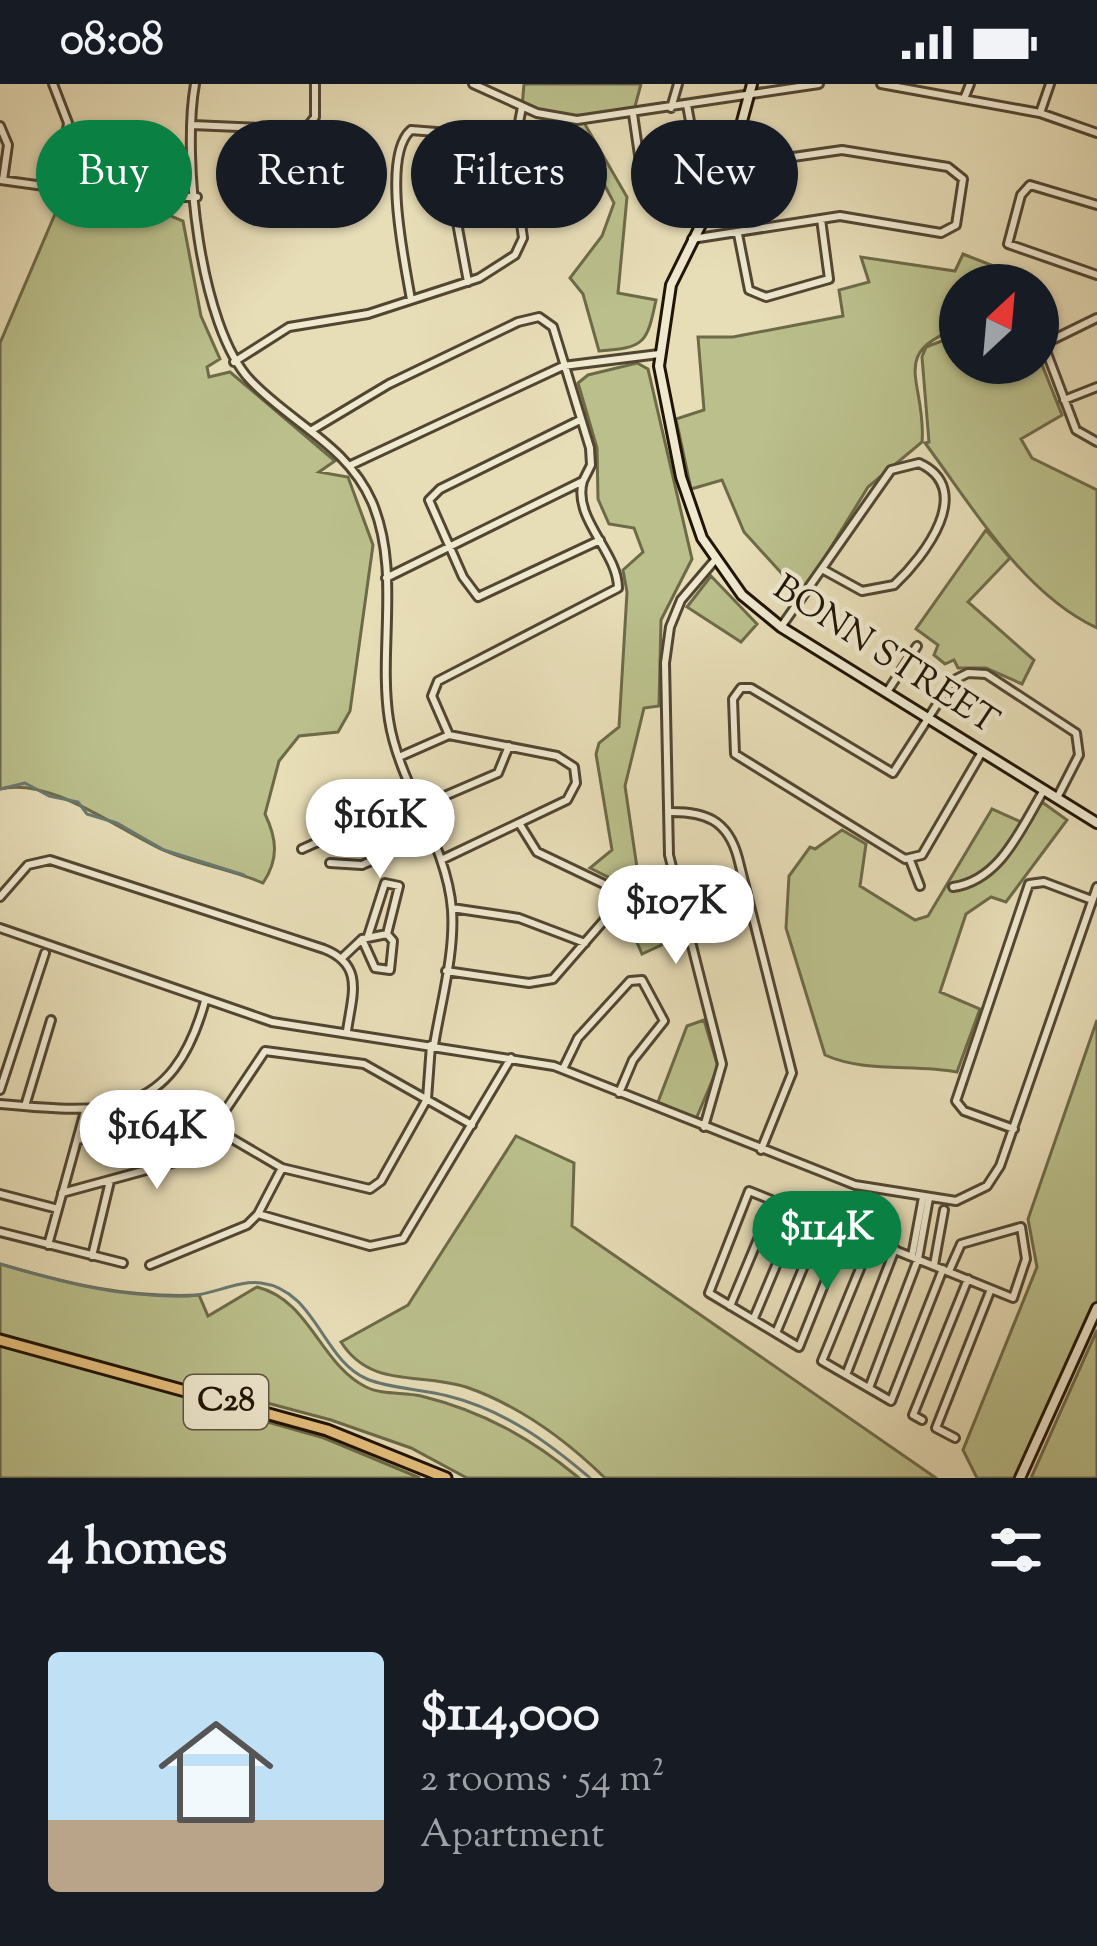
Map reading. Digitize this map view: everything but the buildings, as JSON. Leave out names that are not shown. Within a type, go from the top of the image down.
[{"type":"main road","name":"C28","points":[[0,1340],[327,1430],[446,1478]]},
{"type":"street","points":[[52,84],[67,120]]},
{"type":"street","points":[[154,1093],[282,1168],[370,1189],[381,1181],[427,1099],[452,908],[388,715],[386,578],[378,519],[351,465],[268,397],[234,362],[209,308],[192,125],[195,84]]},
{"type":"street","points":[[192,125],[305,130],[315,117],[315,84]]},
{"type":"street","points":[[473,84],[522,107],[567,119],[633,115],[751,89],[819,84]]},
{"type":"street","points":[[671,108],[678,84]]},
{"type":"street","points":[[881,84],[1040,113],[1097,133]]},
{"type":"street","points":[[964,100],[970,84]]},
{"type":"street","points":[[1040,113],[1050,84]]},
{"type":"street","name":"BONN STREET","points":[[743,120],[751,89]]},
{"type":"street","points":[[687,105],[690,120]]},
{"type":"street","points":[[519,120],[522,107]]},
{"type":"street","points":[[633,115],[634,120]]},
{"type":"street","points":[[0,126],[8,145],[2,181],[36,187]]},
{"type":"street","points":[[411,300],[397,200],[400,142],[411,130],[449,133],[458,139],[455,212],[467,282]]},
{"type":"street","points":[[692,239],[852,217],[948,232],[956,225],[962,177],[948,167],[842,150],[798,156]]},
{"type":"street","points":[[1097,205],[1030,185],[1021,195],[1008,244],[1097,275]]},
{"type":"street","points":[[192,197],[197,197]]},
{"type":"street","points":[[738,234],[747,285],[752,293],[766,296],[829,279],[821,219]]},
{"type":"street","points":[[234,362],[289,327],[368,314],[467,282],[507,262],[522,247],[520,228]]},
{"type":"street","name":"BONN STREET","points":[[698,228],[667,300],[659,354],[681,477],[715,560],[742,595],[782,627],[1097,823]]},
{"type":"street","points":[[312,430],[389,384],[529,318],[550,322],[591,459],[581,500],[618,578],[616,592],[438,681],[432,696],[448,734]]},
{"type":"street","points":[[1097,318],[1052,340],[1046,348],[1076,430],[1097,442]]},
{"type":"street","points":[[351,465],[563,366],[659,354]]},
{"type":"street","points":[[1064,400],[1097,387]]},
{"type":"street","points":[[580,420],[433,493],[430,506],[467,584],[480,597],[599,540]]},
{"type":"street","points":[[782,627],[822,568],[891,470],[919,463],[943,480],[945,514],[894,585],[862,591],[822,568]]},
{"type":"street","points":[[386,578],[583,481]]},
{"type":"street","points":[[704,1127],[720,1083],[722,1058],[670,860],[667,639],[681,600],[715,560]]},
{"type":"street","points":[[886,692],[917,646]]},
{"type":"street","points":[[920,886],[910,860],[735,754],[733,699],[741,688],[751,688],[887,772],[900,769],[952,681],[977,672],[1071,726],[1079,755],[1057,798]]},
{"type":"street","points":[[399,757],[448,734],[566,759],[576,775],[569,798],[439,861]]},
{"type":"street","points":[[302,849],[498,773],[509,746]]},
{"type":"street","points":[[910,860],[924,852],[982,752]]},
{"type":"street","points":[[952,886],[973,884],[996,865],[1044,790]]},
{"type":"street","points":[[668,812],[700,812],[733,838],[792,1070],[761,1150]]},
{"type":"street","points":[[446,971],[545,982],[560,975],[610,913],[606,885],[537,852],[519,823]]},
{"type":"street","points":[[330,863],[362,866],[429,835]]},
{"type":"street","points":[[0,896],[28,865],[50,860],[343,958],[354,978],[346,1032]]},
{"type":"street","points":[[343,958],[365,938],[389,881],[402,891],[387,934]]},
{"type":"street","points":[[1014,1129],[964,1111],[956,1101],[999,966],[1029,884],[1044,882],[1092,900]]},
{"type":"street","points":[[0,928],[272,1022],[512,1057],[563,1070],[839,1180],[926,1197],[968,1199],[987,1186],[1014,1129],[1097,887]]},
{"type":"street","points":[[452,908],[519,918],[586,943]]},
{"type":"street","points":[[365,938],[375,968],[390,970],[393,940],[387,934]]},
{"type":"street","points":[[365,938],[387,934]]},
{"type":"street","points":[[0,1090],[45,953]]},
{"type":"street","points":[[563,1070],[578,1038],[630,981],[642,980],[664,1021],[633,1060],[619,1093]]},
{"type":"street","points":[[0,1104],[85,1111],[154,1093],[184,1058],[205,1000]]},
{"type":"street","points":[[25,1106],[51,1020]]},
{"type":"street","points":[[62,1192],[189,1161],[215,1131],[260,1055],[273,1049],[364,1064],[472,1125]]},
{"type":"street","points":[[258,1214],[370,1246],[396,1243],[409,1234],[512,1057]]},
{"type":"street","points":[[47,1245],[85,1111]]},
{"type":"street","points":[[77,1140],[142,1128],[189,1161]]},
{"type":"street","points":[[150,1265],[226,1235],[258,1214],[282,1168]]},
{"type":"street","points":[[92,1256],[110,1181]]},
{"type":"street","points":[[846,1230],[799,1347],[709,1293],[749,1191],[823,1220],[846,1230],[872,1240],[895,1250],[942,1269],[968,1279],[1013,1298],[1026,1259],[1022,1227],[961,1244],[942,1269],[891,1401],[822,1361],[872,1240]]},
{"type":"street","points":[[0,1194],[58,1209]]},
{"type":"street","points":[[869,1389],[915,1258],[926,1197]]},
{"type":"street","points":[[730,1306],[774,1201]]},
{"type":"street","points":[[942,1269],[944,1210]]},
{"type":"street","points":[[753,1319],[799,1211]]},
{"type":"street","points":[[776,1333],[823,1220]]},
{"type":"street","points":[[0,1232],[122,1263]]},
{"type":"street","points":[[846,1375],[895,1250]]},
{"type":"street","points":[[922,1420],[914,1414],[968,1279]]},
{"type":"street","points":[[955,1438],[936,1428],[991,1289]]},
{"type":"street","points":[[1020,1478],[1097,1308]]},
{"type":"green space","points":[[524,84],[641,84],[633,114],[558,120],[522,107]]},
{"type":"green space","points":[[607,162],[627,197],[618,293],[656,300],[641,340],[626,348],[599,351],[583,294],[570,278],[607,228],[614,203],[607,190]]},
{"type":"green space","points":[[49,228],[184,228],[201,316],[220,359],[207,367],[209,377],[230,372],[335,461],[319,472],[348,477],[373,545],[350,711],[338,732],[299,736],[279,761],[265,814],[274,857],[263,883],[163,850],[61,797],[20,787],[0,789],[0,343]]},
{"type":"green space","points":[[963,254],[988,264],[958,264]]},
{"type":"green space","points":[[861,257],[939,269],[939,336],[924,348],[915,372],[922,442],[868,487],[804,591],[795,588],[744,532],[722,480],[691,489],[676,419],[704,410],[698,337],[733,337],[843,316],[839,290],[869,282]]},
{"type":"green space","points":[[939,342],[939,384],[1050,384],[1062,415],[1021,439],[1032,458],[1097,490],[1097,628],[1070,613],[1022,571],[925,443],[929,442],[922,357],[926,347]]},
{"type":"green space","points":[[637,363],[648,369],[692,559],[661,620],[659,706],[644,708],[625,786],[640,888],[667,889],[675,908],[619,905],[608,877],[590,868],[612,850],[596,754],[599,743],[619,727],[627,592],[623,570],[643,552],[634,528],[609,524],[598,499],[597,448],[578,383],[588,375]]},
{"type":"green space","points":[[986,530],[1010,558],[968,602],[1034,660],[1022,684],[986,668],[958,668],[954,660],[945,664],[934,655],[938,645],[916,629]]},
{"type":"green space","points":[[711,576],[757,624],[741,642],[687,607]]},
{"type":"green space","points":[[1042,802],[1067,820],[1006,902],[991,897],[966,914],[940,992],[980,1009],[957,1072],[856,1064],[825,1055],[786,928],[789,876],[810,847],[815,849],[842,830],[866,844],[860,886],[915,920],[928,916],[992,809],[1028,825]]},
{"type":"green space","points":[[624,912],[677,915],[683,935],[642,954]]},
{"type":"green space","points":[[704,1020],[718,1067],[696,1119],[658,1102],[687,1026]]},
{"type":"green space","points":[[1097,1020],[1097,1308],[1020,1478],[977,1478],[963,1450],[1037,1267],[1028,1219]]},
{"type":"green space","points":[[516,1136],[574,1163],[572,1226],[936,1478],[605,1478],[558,1437],[504,1403],[466,1387],[382,1373],[353,1357],[341,1342],[408,1305]]},
{"type":"green space","points":[[0,1264],[98,1288],[199,1295],[208,1316],[257,1287],[290,1305],[337,1364],[366,1387],[421,1396],[485,1418],[543,1450],[579,1478],[467,1478],[411,1448],[331,1420],[256,1400],[214,1398],[250,1417],[324,1438],[420,1478],[0,1478]]},
{"type":"green space","points":[[1097,1330],[1097,1478],[1031,1478]]},
{"type":"waterway","points":[[0,789],[25,783],[49,796],[78,802],[87,814],[117,823],[164,850],[244,875]]},
{"type":"waterway","points":[[0,1264],[140,1295],[189,1296],[252,1283],[280,1288],[307,1311],[352,1370],[376,1382],[448,1396],[488,1410],[541,1440],[590,1478]]}]
